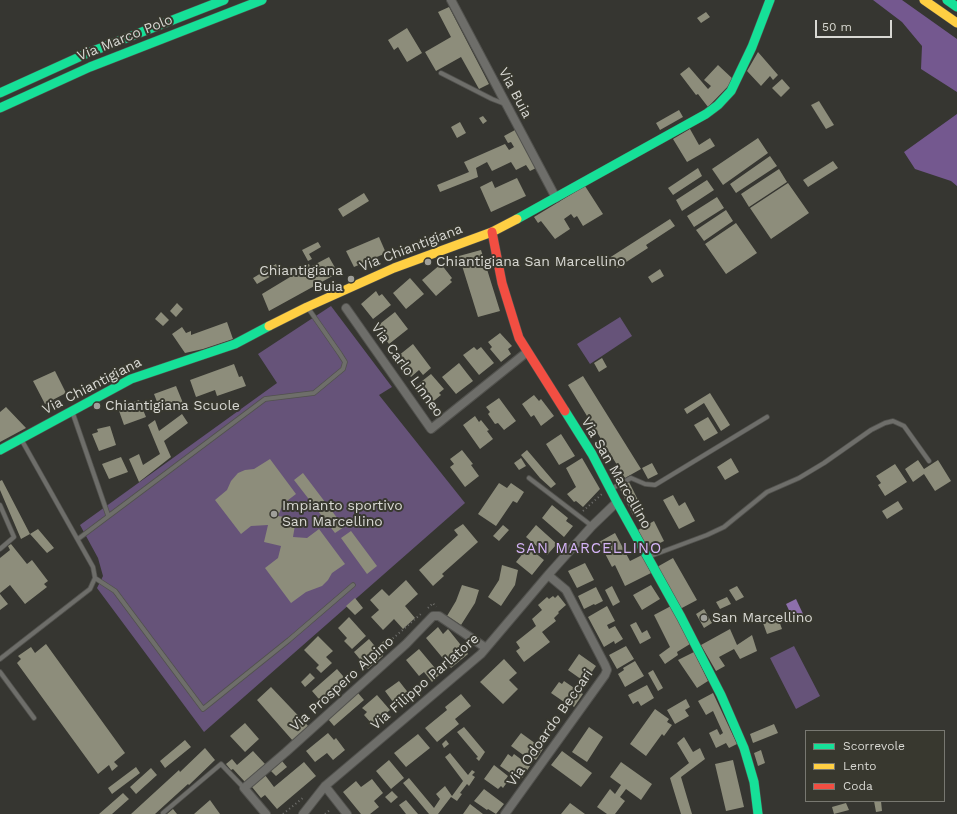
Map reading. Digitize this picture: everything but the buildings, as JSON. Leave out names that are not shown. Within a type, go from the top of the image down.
[{"type":"main road","name":"Via Marco Polo","points":[[0,94],[88,53],[224,0]]},
{"type":"main road","name":"Via Marco Polo","points":[[0,108],[90,67],[262,0]]},
{"type":"main road","name":"Via Chiantigiana","points":[[0,450],[152,370],[235,344],[307,307],[394,268],[492,232],[706,114],[718,105],[731,91],[752,47],[770,0]]},
{"type":"main road","points":[[924,0],[957,23]]},
{"type":"main road","points":[[947,0],[957,7]]},
{"type":"main road","name":"Via San Marcellino","points":[[492,232],[502,283],[519,338],[592,454],[608,490],[617,502],[648,557],[721,695],[737,729],[751,771],[758,814]]},
{"type":"street","name":"Via Buia","points":[[451,0],[556,198]]},
{"type":"street","name":"Via Carlo Linneo","points":[[346,308],[431,430],[527,352]]},
{"type":"street","name":"Via Filippo Parlatore","points":[[303,814],[325,786],[481,654],[548,575],[592,526],[617,502]]},
{"type":"street","name":"Via Odoardo Beccari","points":[[505,814],[605,675],[607,670],[566,590],[548,575]]},
{"type":"street","name":"Via Prospero Alpino","points":[[244,788],[406,644],[433,616],[439,616],[486,648]]},
{"type":"street","points":[[325,786],[346,814]]},
{"type":"street","points":[[244,788],[266,814]]},
{"type":"lane","points":[[441,73],[492,99],[506,104]]},
{"type":"lane","points":[[78,539],[108,515],[265,399],[314,393],[343,369],[345,362],[307,307]]},
{"type":"lane","points":[[72,411],[108,515]]},
{"type":"lane","points":[[608,490],[631,478],[645,484],[655,485],[767,417]]},
{"type":"lane","points":[[648,557],[724,527],[767,492],[799,478],[824,463],[871,430],[885,423],[893,421],[904,426],[911,434],[928,461]]},
{"type":"lane","points":[[0,658],[90,589],[95,578],[93,567],[78,539],[20,439]]},
{"type":"lane","points":[[529,478],[592,526]]},
{"type":"lane","points":[[0,505],[14,537],[0,549]]},
{"type":"lane","points":[[95,578],[115,591],[203,709],[289,640],[353,585]]},
{"type":"lane","points":[[0,672],[34,718]]},
{"type":"lane","points":[[163,813],[221,764],[244,788]]},
{"type":"path","points":[[579,516],[608,490]]},
{"type":"path","points":[[283,814],[306,795]]},
{"type":"shaded area","points":[[873,0],[902,0],[957,39],[957,92],[921,69],[922,46],[902,22]]},
{"type":"shaded area","points":[[957,114],[957,186],[951,181],[915,169],[904,152]]},
{"type":"shaded area","name":"Impianto sportivo San Marcellino","points":[[331,306],[392,387],[379,395],[465,503],[204,732],[97,588],[103,576],[98,558],[80,525],[277,383],[258,354]]},
{"type":"shaded area","points":[[620,317],[632,336],[590,364],[577,344]]},
{"type":"shaded area","points":[[796,599],[804,616],[794,621],[786,604]]},
{"type":"shaded area","points":[[794,646],[820,696],[796,709],[770,658]]},
{"type":"traffic: fast","points":[[0,93],[88,53],[224,0]]},
{"type":"traffic: fast","points":[[0,108],[90,67],[262,0]]},
{"type":"traffic: fast","points":[[517,219],[706,114],[718,105],[731,91],[752,47],[770,0]]},
{"type":"traffic: fast","points":[[947,0],[957,7]]},
{"type":"traffic: fast","points":[[0,450],[131,379],[235,344],[269,326]]},
{"type":"traffic: fast","points":[[565,411],[592,454],[681,617],[721,695],[744,748],[754,782],[758,814]]},
{"type":"traffic: slow","points":[[924,0],[957,23]]},
{"type":"traffic: slow","points":[[269,326],[307,307],[394,268],[492,232],[517,219]]},
{"type":"traffic: jam","points":[[492,232],[502,283],[519,338],[565,411]]},
{"type":"place","name":"Chiantigiana San Marcellino","points":[[428,262]]},
{"type":"place","name":"Chiantigiana Buia","points":[[351,279]]},
{"type":"place","name":"Chiantigiana Scuole","points":[[97,406]]},
{"type":"place","name":"Impianto sportivo San Marcellino","points":[[274,514]]},
{"type":"place","name":"San Marcellino","points":[[704,618]]},
{"type":"district","name":"SAN MARCELLINO","points":[[589,549]]}]
